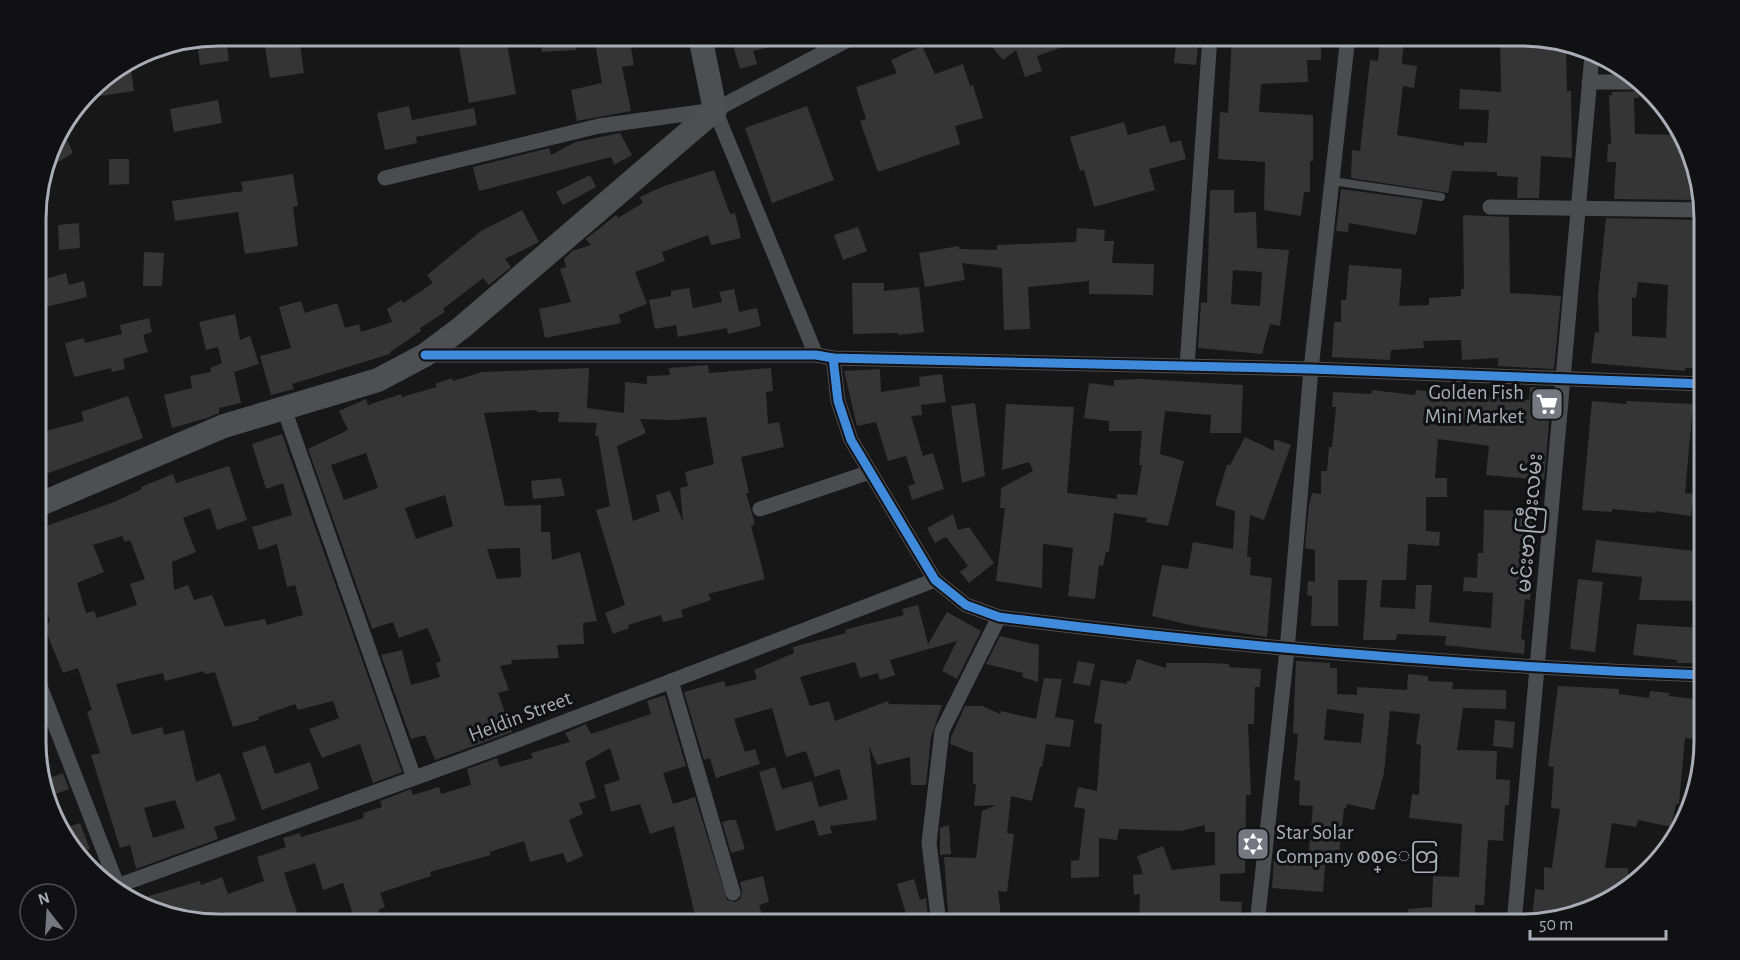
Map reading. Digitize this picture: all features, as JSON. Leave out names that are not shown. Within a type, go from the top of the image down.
[{"type":"main road","points":[[47,499],[224,426],[378,380],[425,355],[461,328],[715,110],[702,47]]},
{"type":"street","points":[[385,178],[599,126],[715,110],[834,47]]},
{"type":"street","points":[[1187,366],[1209,47]]},
{"type":"street","points":[[1258,913],[1287,650],[1311,369],[1347,47]]},
{"type":"street","name":"မင်းဗာကြီးလမ်း","points":[[1515,913],[1591,62]]},
{"type":"street","points":[[1590,82],[1626,82]]},
{"type":"street","points":[[715,110],[816,355]]},
{"type":"street","points":[[1490,207],[1578,206],[1693,210]]},
{"type":"street","points":[[425,355],[816,355],[833,358],[1311,369],[1694,384]]},
{"type":"street","points":[[833,358],[838,401],[850,440],[935,580],[966,605],[999,617],[1287,650],[1537,669],[1694,675]]},
{"type":"street","points":[[284,409],[414,778]]},
{"type":"street","points":[[760,509],[870,472]]},
{"type":"street","name":"Heldin Street","points":[[127,886],[935,580]]},
{"type":"street","points":[[938,913],[929,843],[942,731],[999,617]]},
{"type":"street","points":[[670,681],[733,893]]},
{"type":"street","points":[[47,704],[113,875]]},
{"type":"lane","points":[[1332,181],[1441,197]]},
{"type":"building","points":[[227,47],[229,61],[200,65],[198,48]]},
{"type":"building","points":[[265,47],[300,47],[304,73],[270,78]]},
{"type":"building","points":[[459,47],[508,47],[516,94],[469,103]]},
{"type":"building","points":[[541,47],[576,47],[576,50],[542,52]]},
{"type":"building","points":[[596,47],[631,47],[634,65],[622,67],[631,111],[577,121],[571,90],[602,83]]},
{"type":"building","points":[[733,47],[771,47],[753,51],[757,64],[740,69]]},
{"type":"building","points":[[922,47],[935,74],[963,64],[970,86],[973,85],[983,118],[955,126],[960,144],[878,172],[860,121],[866,119],[856,87],[897,73],[891,60]]},
{"type":"building","points":[[992,47],[1063,47],[1037,56],[1042,71],[1025,77],[1016,50],[1003,60]]},
{"type":"building","points":[[1176,47],[1198,47],[1196,65],[1174,63]]},
{"type":"building","points":[[1231,47],[1321,47],[1321,60],[1307,60],[1308,82],[1261,84],[1259,112],[1313,115],[1310,192],[1304,192],[1301,216],[1264,210],[1265,162],[1218,159],[1220,112],[1228,113]]},
{"type":"building","points":[[1379,47],[1403,47],[1402,64],[1417,66],[1414,88],[1403,86],[1397,135],[1464,146],[1464,142],[1487,143],[1489,110],[1459,109],[1460,89],[1501,92],[1500,47],[1531,47],[1566,53],[1567,91],[1571,91],[1572,158],[1541,156],[1539,198],[1517,198],[1518,177],[1497,176],[1497,172],[1452,171],[1448,193],[1351,178],[1352,150],[1360,151],[1370,60],[1378,61]]},
{"type":"building","points":[[131,71],[134,91],[100,96]]},
{"type":"building","points":[[1636,91],[1639,93],[1639,98],[1634,98],[1635,134],[1671,135],[1688,175],[1692,200],[1614,199],[1616,162],[1607,162],[1608,144],[1611,144],[1609,95],[1612,95],[1612,92]]},
{"type":"building","points":[[218,100],[222,123],[174,132],[170,109]]},
{"type":"building","points":[[409,106],[412,120],[474,108],[477,125],[416,137],[417,143],[385,150],[377,113]]},
{"type":"building","points":[[807,106],[834,180],[772,203],[745,128]]},
{"type":"building","points":[[1124,122],[1128,135],[1165,125],[1170,143],[1181,140],[1186,159],[1149,169],[1155,190],[1094,207],[1084,170],[1080,171],[1070,137]]},
{"type":"building","points":[[620,133],[632,155],[614,165],[611,157],[479,191],[473,167],[549,148],[551,155],[576,142]]},
{"type":"building","points":[[66,139],[73,153],[57,163]]},
{"type":"building","points":[[109,159],[129,159],[129,184],[109,185]]},
{"type":"building","points":[[714,170],[730,214],[735,213],[741,238],[711,245],[708,235],[662,252],[665,261],[635,272],[647,304],[619,315],[621,323],[545,338],[539,309],[571,302],[560,269],[566,267],[564,259],[572,251],[591,245],[586,239],[616,215],[618,218],[643,203],[640,197],[664,186]]},
{"type":"building","points":[[293,174],[298,206],[293,207],[298,246],[245,254],[238,212],[175,221],[172,201],[243,191],[241,182]]},
{"type":"building","points":[[590,175],[596,187],[563,205],[556,192]]},
{"type":"building","points":[[1341,189],[1423,200],[1416,235],[1349,223],[1348,232],[1336,231]]},
{"type":"building","points":[[1210,190],[1234,190],[1234,213],[1256,212],[1257,248],[1289,250],[1280,326],[1270,324],[1262,354],[1198,348],[1201,302],[1207,303]],"holes":[[[1233,270],[1262,272],[1260,306],[1231,304]]]},
{"type":"building","points":[[522,210],[539,242],[505,259],[511,267],[489,285],[483,278],[443,309],[445,312],[420,328],[421,331],[390,354],[292,384],[294,389],[271,395],[260,356],[291,348],[279,307],[301,301],[305,313],[337,303],[345,328],[359,324],[361,332],[392,322],[387,309],[401,300],[403,303],[433,283],[427,275],[481,231]]},
{"type":"building","points":[[1463,215],[1509,217],[1510,293],[1561,296],[1554,369],[1498,366],[1498,358],[1462,360],[1461,340],[1423,341],[1424,348],[1391,350],[1390,360],[1332,357],[1334,322],[1341,322],[1341,300],[1346,300],[1349,265],[1402,269],[1399,306],[1429,305],[1429,298],[1461,296],[1461,289],[1464,289]]},
{"type":"building","points":[[1606,218],[1694,220],[1694,368],[1685,368],[1685,371],[1591,363],[1595,332],[1599,333],[1598,295]],"holes":[[[1638,282],[1668,285],[1666,338],[1632,336],[1632,297],[1636,298]]]},
{"type":"building","points":[[79,223],[80,248],[59,250],[58,225]]},
{"type":"building","points":[[858,227],[867,251],[843,260],[834,235]]},
{"type":"building","points":[[1077,228],[1105,230],[1104,241],[1114,241],[1112,263],[1154,264],[1153,295],[1089,294],[1089,281],[1028,287],[1030,329],[1004,330],[1002,268],[962,263],[965,280],[925,287],[919,253],[959,246],[959,249],[997,250],[997,245],[1076,242]]},
{"type":"building","points":[[144,252],[164,253],[162,286],[143,286]]},
{"type":"building","points":[[66,273],[69,285],[84,281],[87,297],[47,307],[47,278]]},
{"type":"building","points":[[852,283],[884,283],[884,291],[919,287],[924,332],[898,335],[898,333],[853,334]]},
{"type":"building","points":[[689,288],[693,308],[722,302],[719,292],[734,289],[739,312],[757,308],[761,326],[728,334],[727,328],[678,337],[676,325],[655,329],[649,300],[671,296],[671,291]]},
{"type":"building","points":[[235,314],[240,340],[250,336],[259,364],[234,372],[241,403],[219,408],[219,413],[172,428],[164,395],[192,388],[190,376],[211,372],[210,368],[222,363],[218,347],[206,350],[199,322]]},
{"type":"building","points":[[149,318],[152,332],[143,335],[148,352],[123,359],[125,369],[112,372],[111,368],[74,377],[65,343],[84,338],[85,343],[122,334],[120,325]]},
{"type":"building","points":[[708,365],[709,373],[771,368],[773,391],[766,392],[768,424],[779,422],[784,447],[741,457],[749,493],[746,493],[755,524],[751,526],[765,579],[708,594],[711,600],[681,610],[683,617],[663,622],[661,615],[628,625],[629,628],[613,634],[605,613],[625,605],[596,510],[610,506],[598,436],[595,436],[597,423],[558,422],[559,412],[537,412],[537,410],[484,413],[505,506],[541,505],[541,532],[550,532],[552,560],[580,552],[597,621],[583,623],[584,644],[557,645],[559,658],[511,660],[512,664],[500,666],[509,690],[498,693],[512,732],[435,760],[425,735],[411,739],[381,655],[402,650],[411,685],[440,677],[436,663],[441,661],[430,633],[427,628],[399,638],[393,622],[372,629],[308,449],[348,430],[339,411],[366,399],[368,405],[401,394],[402,397],[437,387],[435,384],[452,378],[453,381],[482,372],[589,368],[587,408],[624,413],[625,382],[647,384],[647,376],[670,375],[669,368]],"holes":[[[706,417],[714,464],[685,472],[688,486],[680,488],[683,522],[670,491],[656,495],[660,511],[633,521],[617,446],[646,433],[640,419],[674,420]],[[366,453],[378,488],[344,500],[331,465]],[[445,495],[453,526],[416,539],[405,508]],[[520,548],[521,577],[497,579],[487,549]]]},
{"type":"building","points":[[880,369],[881,392],[920,386],[919,377],[942,374],[946,402],[921,405],[922,415],[911,416],[923,456],[933,453],[944,489],[912,500],[908,486],[915,484],[906,456],[888,461],[876,422],[857,426],[844,371]]},
{"type":"building","points":[[1142,379],[1243,385],[1241,433],[1210,433],[1211,415],[1165,411],[1160,454],[1184,461],[1168,526],[1146,522],[1147,518],[1114,513],[1109,552],[1106,552],[1103,566],[1099,565],[1095,599],[1068,596],[1073,548],[1043,544],[1042,588],[996,581],[1005,508],[1000,508],[1001,488],[1033,471],[1029,462],[1002,470],[1006,404],[1074,407],[1067,493],[1117,499],[1117,494],[1137,495],[1142,465],[1139,465],[1142,431],[1109,431],[1109,421],[1084,418],[1089,383],[1114,386],[1114,380]]},
{"type":"building","points":[[1530,387],[1552,388],[1544,480],[1486,475],[1489,446],[1438,439],[1435,478],[1447,478],[1447,497],[1426,497],[1426,531],[1440,532],[1439,546],[1408,544],[1406,580],[1382,580],[1380,607],[1415,609],[1416,585],[1432,585],[1429,622],[1491,628],[1493,593],[1463,591],[1464,577],[1477,578],[1478,553],[1483,553],[1484,510],[1536,511],[1537,546],[1529,546],[1530,600],[1525,599],[1521,639],[1525,640],[1524,654],[1445,645],[1446,636],[1397,634],[1396,640],[1363,640],[1367,580],[1338,580],[1338,626],[1311,626],[1312,596],[1307,595],[1308,581],[1315,582],[1315,550],[1305,548],[1309,505],[1312,493],[1321,494],[1321,471],[1327,471],[1336,407],[1332,407],[1333,392],[1371,394],[1372,390],[1415,395],[1416,390],[1529,400]]},
{"type":"building","points":[[128,396],[143,438],[47,474],[47,431],[84,421],[81,412]]},
{"type":"building","points":[[1592,401],[1626,404],[1627,401],[1693,404],[1685,493],[1694,494],[1691,516],[1655,511],[1655,513],[1612,509],[1612,512],[1582,510]]},
{"type":"building","points":[[975,403],[985,476],[962,483],[951,406]]},
{"type":"building","points":[[282,434],[402,772],[373,783],[360,744],[322,758],[309,729],[339,718],[333,701],[298,710],[295,704],[258,717],[259,720],[233,727],[215,672],[205,674],[204,671],[165,681],[163,673],[116,684],[132,735],[162,727],[164,735],[184,730],[196,782],[220,773],[236,820],[214,827],[218,839],[136,869],[130,845],[120,848],[91,755],[100,753],[87,712],[92,710],[78,668],[63,673],[47,634],[47,623],[50,622],[47,611],[47,526],[114,502],[142,489],[141,487],[173,474],[176,483],[229,466],[247,520],[217,530],[210,508],[183,518],[196,552],[172,562],[174,590],[188,585],[194,600],[212,595],[225,627],[265,619],[267,625],[303,615],[295,585],[287,587],[277,544],[259,550],[252,527],[292,515],[283,483],[266,489],[252,444]],"holes":[[[122,536],[125,542],[130,540],[145,579],[130,584],[137,605],[97,618],[94,611],[86,613],[77,583],[104,572],[93,545]],[[175,800],[185,828],[153,838],[144,808]]]},
{"type":"building","points":[[1245,437],[1274,451],[1274,439],[1291,445],[1264,520],[1250,515],[1247,557],[1251,557],[1250,575],[1272,578],[1267,637],[1195,626],[1152,616],[1162,565],[1188,569],[1193,542],[1233,549],[1235,511],[1215,505],[1227,465],[1230,465]]},
{"type":"building","points":[[561,478],[565,496],[533,499],[531,481]]},
{"type":"building","points":[[953,514],[958,530],[969,527],[994,563],[969,583],[960,572],[968,566],[946,537],[935,543],[927,528]]},
{"type":"building","points":[[1596,540],[1694,551],[1694,601],[1639,600],[1642,577],[1592,572]]},
{"type":"building","points":[[1578,579],[1603,582],[1595,652],[1570,649]]},
{"type":"building","points":[[918,605],[928,644],[947,612],[981,631],[957,679],[942,671],[957,641],[890,660],[895,675],[880,680],[878,673],[860,678],[855,662],[800,677],[810,706],[829,701],[835,721],[888,701],[889,704],[942,705],[931,737],[926,785],[911,785],[910,757],[877,765],[869,746],[877,820],[830,826],[832,833],[819,836],[814,820],[776,831],[759,772],[775,767],[782,789],[812,781],[819,807],[848,799],[839,769],[815,777],[806,751],[786,757],[772,708],[734,719],[745,752],[755,749],[760,764],[716,778],[710,758],[704,760],[684,692],[724,681],[726,687],[757,679],[754,670],[794,653],[793,647],[846,633],[845,630],[904,615],[902,609]]},
{"type":"building","points":[[1637,624],[1694,627],[1694,663],[1677,663],[1677,660],[1633,655]]},
{"type":"building","points":[[1000,636],[1039,645],[1038,682],[1022,677],[1023,673],[986,664]]},
{"type":"building","points":[[1137,659],[1166,668],[1166,663],[1209,663],[1261,669],[1260,687],[1255,687],[1254,724],[1248,724],[1251,795],[1246,795],[1245,873],[1220,874],[1220,901],[1242,902],[1241,913],[1139,913],[1140,894],[1134,895],[1133,875],[1143,874],[1137,856],[1163,846],[1172,870],[1215,865],[1215,832],[1205,832],[1205,825],[1181,831],[1119,829],[1117,840],[1099,838],[1099,877],[1071,878],[1071,861],[1079,860],[1085,809],[1074,807],[1078,787],[1097,791],[1102,724],[1094,723],[1101,680],[1127,684],[1127,681],[1130,681]]},
{"type":"building","points":[[1078,661],[1095,664],[1090,686],[1073,683]]},
{"type":"building","points":[[1296,661],[1330,663],[1330,668],[1337,668],[1337,694],[1357,695],[1357,687],[1407,690],[1408,674],[1428,676],[1428,681],[1453,682],[1452,689],[1506,690],[1506,709],[1463,708],[1457,750],[1497,751],[1496,779],[1510,780],[1509,805],[1505,805],[1503,841],[1488,840],[1484,905],[1475,905],[1475,913],[1408,913],[1408,909],[1432,907],[1433,876],[1459,877],[1462,824],[1409,818],[1412,794],[1419,795],[1421,745],[1416,744],[1420,714],[1390,711],[1384,773],[1374,810],[1347,804],[1344,808],[1339,856],[1326,855],[1323,892],[1272,888],[1274,858],[1308,861],[1313,806],[1299,805],[1300,781],[1294,780],[1298,734],[1293,733]],"holes":[[[1327,709],[1364,714],[1361,743],[1324,740]]]},
{"type":"building","points":[[1044,678],[1062,679],[1055,717],[1074,720],[1070,747],[1046,744],[1032,801],[1011,796],[1007,833],[1014,834],[1007,892],[998,891],[1001,913],[948,913],[944,857],[976,858],[982,811],[996,805],[974,806],[976,784],[973,784],[973,753],[950,744],[951,737],[965,706],[982,706],[1000,714],[1001,711],[1036,719]]},
{"type":"building","points":[[1558,686],[1619,689],[1619,694],[1649,698],[1650,691],[1694,699],[1694,739],[1685,738],[1679,804],[1676,804],[1670,827],[1638,820],[1636,827],[1612,823],[1605,868],[1628,868],[1628,875],[1597,896],[1554,910],[1533,913],[1535,889],[1544,890],[1544,867],[1552,868],[1560,809],[1551,808],[1554,767],[1548,766]]},
{"type":"building","points":[[665,695],[686,766],[663,773],[673,804],[695,797],[727,900],[735,902],[740,899],[742,891],[740,882],[763,876],[769,902],[759,905],[762,914],[695,914],[674,826],[650,834],[640,804],[611,812],[604,785],[620,780],[610,748],[585,762],[596,798],[579,803],[583,814],[569,820],[583,856],[567,863],[563,853],[530,862],[524,841],[489,852],[491,855],[430,872],[431,876],[380,893],[385,907],[378,910],[379,914],[353,914],[343,883],[323,890],[315,863],[284,873],[298,914],[197,912],[175,908],[146,897],[200,881],[201,885],[222,877],[228,894],[264,881],[257,857],[286,847],[283,838],[300,833],[301,837],[364,818],[363,813],[382,807],[380,801],[411,789],[413,795],[439,787],[441,794],[471,785],[467,769],[497,758],[500,767],[533,758],[531,753],[570,742],[565,733],[586,724],[591,734],[651,714],[647,701]]},
{"type":"building","points":[[1495,720],[1515,722],[1513,748],[1493,746]]},
{"type":"building","points":[[265,745],[275,774],[310,762],[319,789],[262,810],[242,753]]},
{"type":"building","points":[[63,773],[69,789],[55,794],[51,777]]},
{"type":"building","points":[[736,820],[745,849],[731,853],[722,822]]},
{"type":"building","points":[[80,823],[90,849],[87,850],[70,826]]},
{"type":"building","points":[[949,825],[951,854],[940,855],[940,828]]},
{"type":"building","points":[[914,879],[920,900],[926,898],[928,913],[906,913],[897,884]]},
{"type":"cycle path","points":[[425,355],[816,355],[833,358],[1311,369],[1694,384]]},
{"type":"cycle path","points":[[833,358],[838,401],[851,440],[935,580],[966,605],[999,617],[1262,646],[1438,661],[1694,675]]},
{"type":"place","name":"Golden Fish Mini Market","points":[[1547,404]]},
{"type":"place","name":"Star Solar Company စစ္ေတြ","points":[[1253,844]]}]
